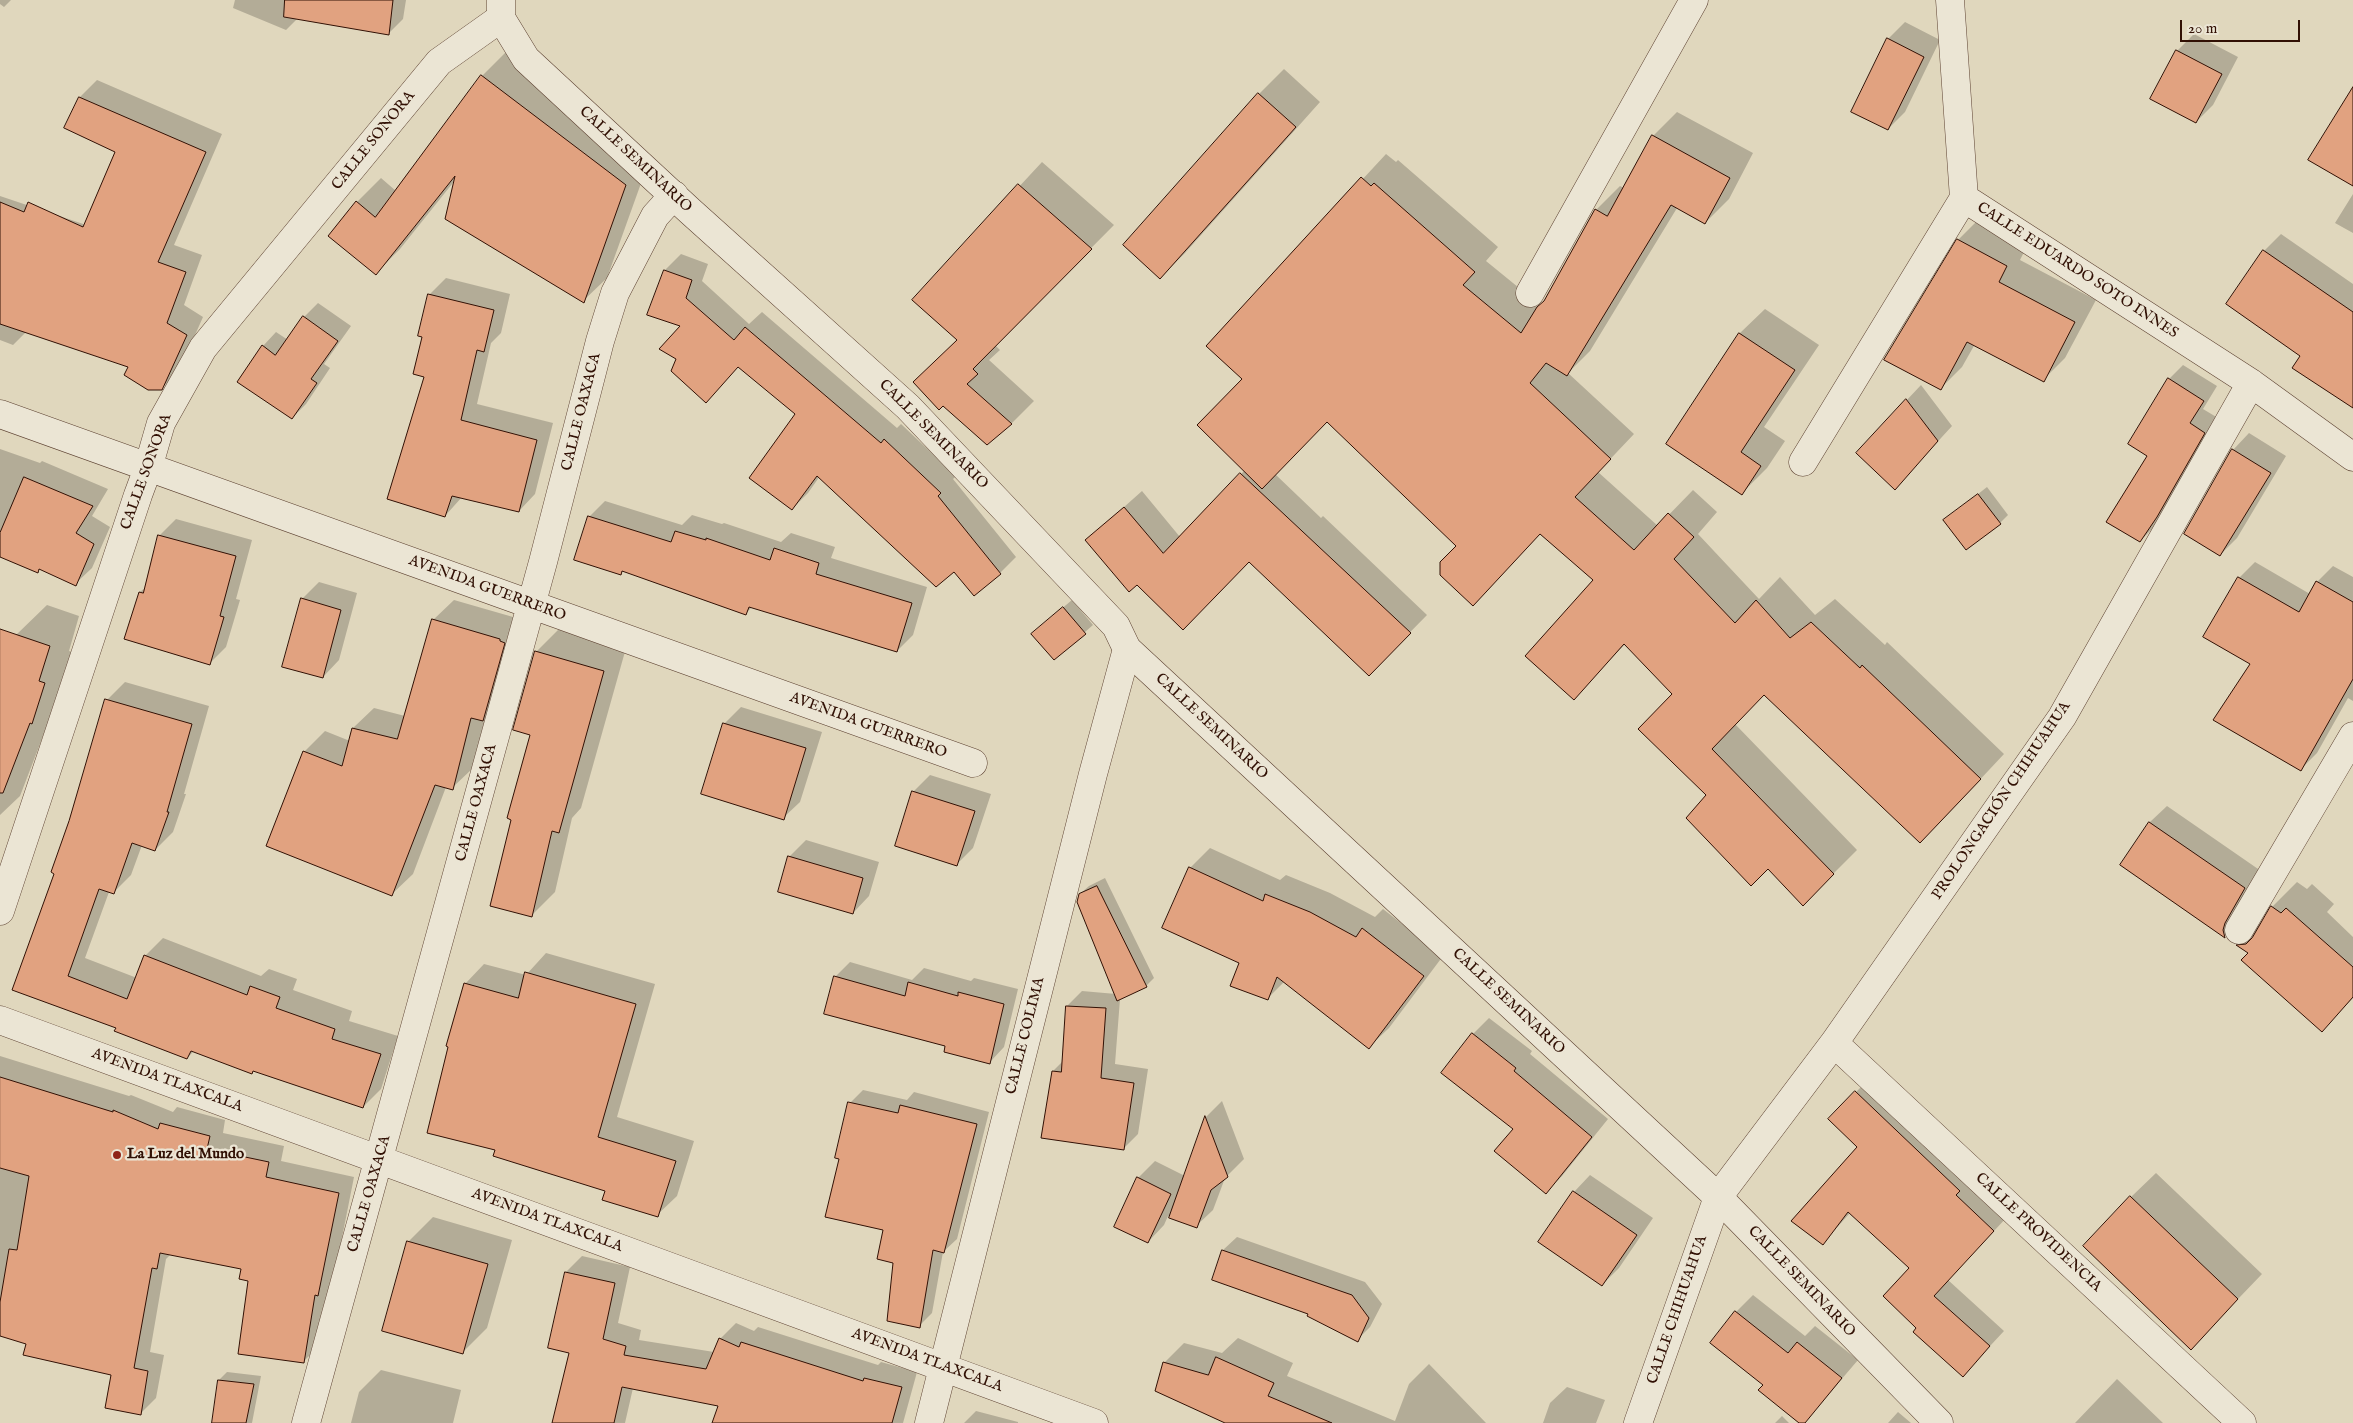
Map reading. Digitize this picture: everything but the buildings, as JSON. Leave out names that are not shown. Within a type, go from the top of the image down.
[{"type":"street","points":[[1530,293],[1694,0]]},
{"type":"street","name":"CALLE EDUARDO SOTO INNES","points":[[1950,0],[1964,198],[2251,383],[2353,457]]},
{"type":"street","name":"CALLE SEMINARIO","points":[[501,9],[526,59],[908,407],[1116,626],[1127,649],[1718,1196],[1939,1423]]},
{"type":"street","name":"CALLE SONORA","points":[[0,911],[125,532],[148,468],[161,423],[204,348],[439,62],[501,9]]},
{"type":"street","name":"CALLE OAXACA","points":[[306,1423],[380,1160],[531,605],[600,341],[615,293],[655,216],[674,195]]},
{"type":"street","points":[[1803,462],[1964,198]]},
{"type":"street","name":"PROLONGACIÓN CHIHUAHUA","points":[[1718,1196],[1834,1043],[2062,718],[2251,383]]},
{"type":"street","name":"AVENIDA GUERRERO","points":[[0,414],[973,764]]},
{"type":"street","name":"CALLE COLIMA","points":[[929,1423],[1047,954],[1127,649]]},
{"type":"street","points":[[2239,930],[2353,736]]},
{"type":"street","name":"AVENIDA TLAXCALA","points":[[0,1020],[1094,1423]]},
{"type":"street","name":"CALLE PROVIDENCIA","points":[[1834,1043],[2242,1423]]},
{"type":"street","name":"CALLE CHIHUAHUA","points":[[1638,1423],[1718,1196]]},
{"type":"place","name":"La Luz del Mundo","points":[[117,1155]]}]
